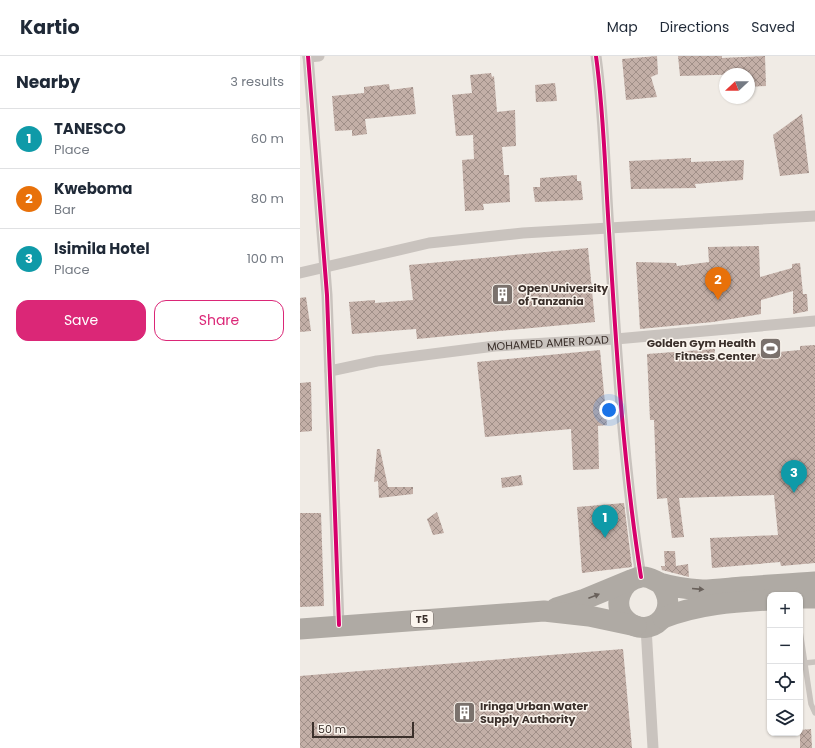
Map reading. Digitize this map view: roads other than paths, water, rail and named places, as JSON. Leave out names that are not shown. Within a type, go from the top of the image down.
[{"type":"highway","points":[[644,580],[666,590],[669,600],[668,610],[648,624]]},
{"type":"highway","points":[[767,600],[702,606],[680,611],[648,624],[627,621],[621,614],[618,604],[622,590],[644,580],[703,590],[815,582]]},
{"type":"highway","name":"T5","points":[[544,611],[644,580]]},
{"type":"highway","points":[[803,598],[815,598]]},
{"type":"highway","name":"T5","points":[[300,629],[544,611],[648,624]]},
{"type":"street","points":[[319,56],[308,56],[325,268],[339,625]]},
{"type":"street","points":[[596,56],[603,121],[608,229],[616,339],[631,500],[644,580]]},
{"type":"street","points":[[300,273],[429,243],[522,233],[815,216]]},
{"type":"street","name":"MOHAMED AMER ROAD","points":[[330,371],[377,361],[495,346],[616,339],[815,321]]},
{"type":"street","points":[[648,624],[653,748]]},
{"type":"lane","points":[[803,651],[811,704],[815,713]]},
{"type":"lane","points":[[805,664],[815,662]]},
{"type":"place","name":"Open University of Tanzania","points":[[502,294]]},
{"type":"place","name":"Kweboma","points":[[718,300]]},
{"type":"place","name":"Golden Gym Health Fitness Center","points":[[771,349]]},
{"type":"place","name":"Isimila Hotel","points":[[794,493]]},
{"type":"place","name":"TANESCO","points":[[605,538]]},
{"type":"place","name":"Iringa Urban Water Supply Authority","points":[[464,712]]}]
